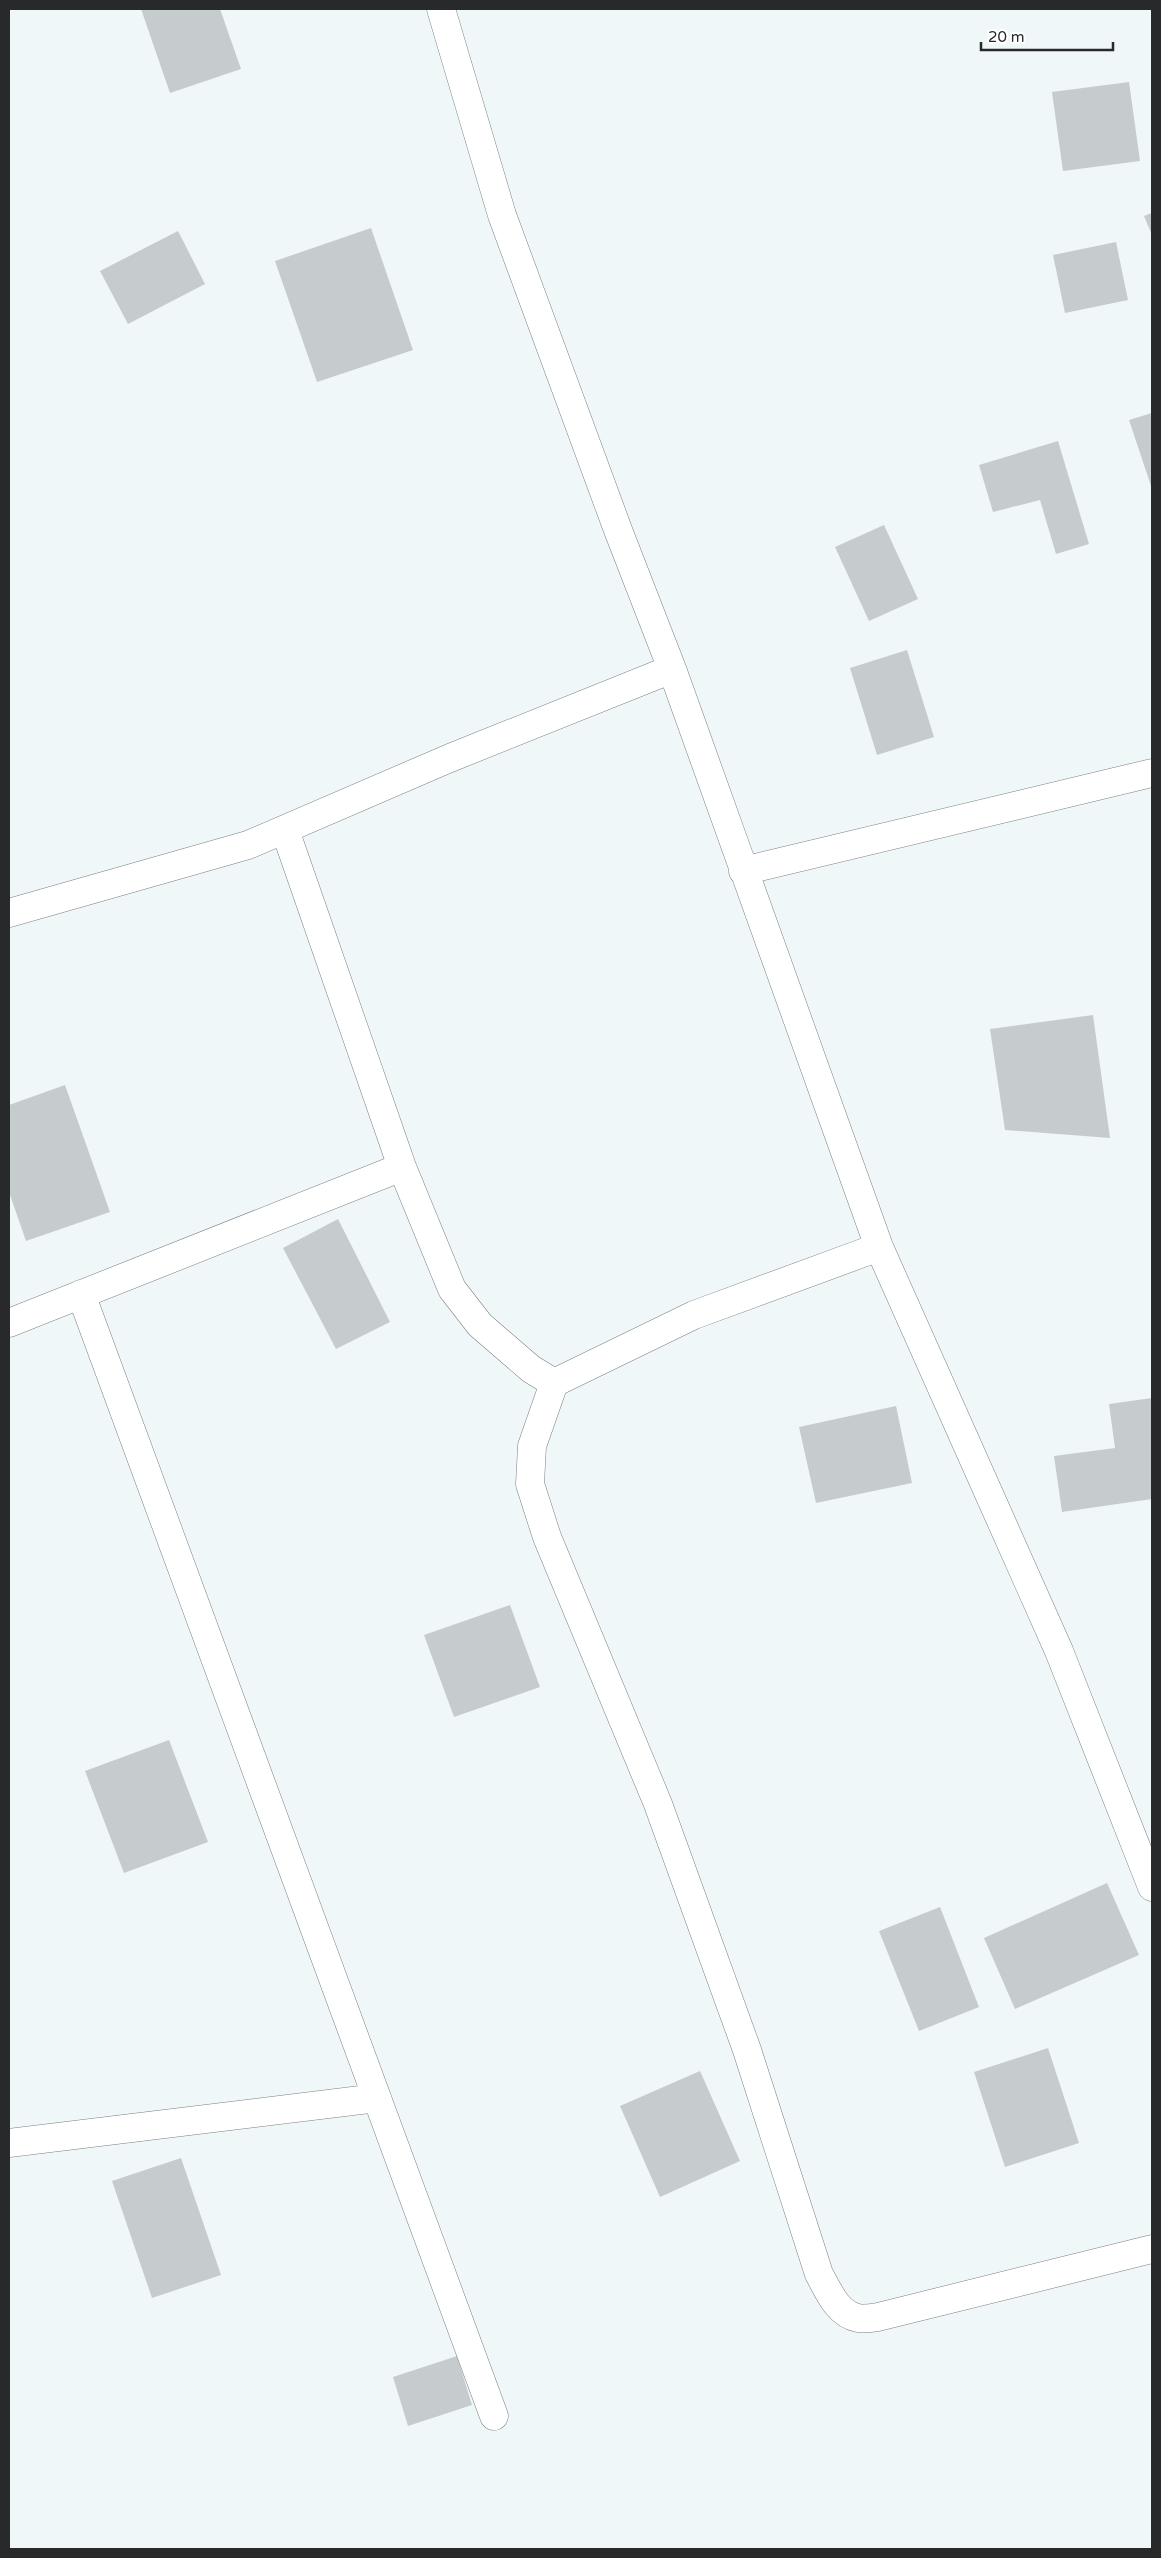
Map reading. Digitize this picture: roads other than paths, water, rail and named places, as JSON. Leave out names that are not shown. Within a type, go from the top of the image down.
[{"type":"street","points":[[441,9],[502,216],[618,530],[672,669],[879,1247],[1059,1651],[1152,1887]]},
{"type":"street","points":[[9,913],[248,845],[450,758],[672,669]]},
{"type":"street","points":[[743,871],[1152,773]]},
{"type":"street","points":[[285,830],[402,1167],[452,1289],[480,1325],[531,1370],[554,1383]]},
{"type":"street","points":[[9,1323],[402,1167]]},
{"type":"street","points":[[879,1247],[694,1315],[554,1383],[532,1446],[530,1484],[547,1536],[658,1804],[747,2050],[819,2274],[833,2300],[845,2312],[858,2318],[878,2318],[1152,2249]]},
{"type":"street","points":[[81,1294],[494,2416]]},
{"type":"street","points":[[9,2143],[377,2098]]}]
